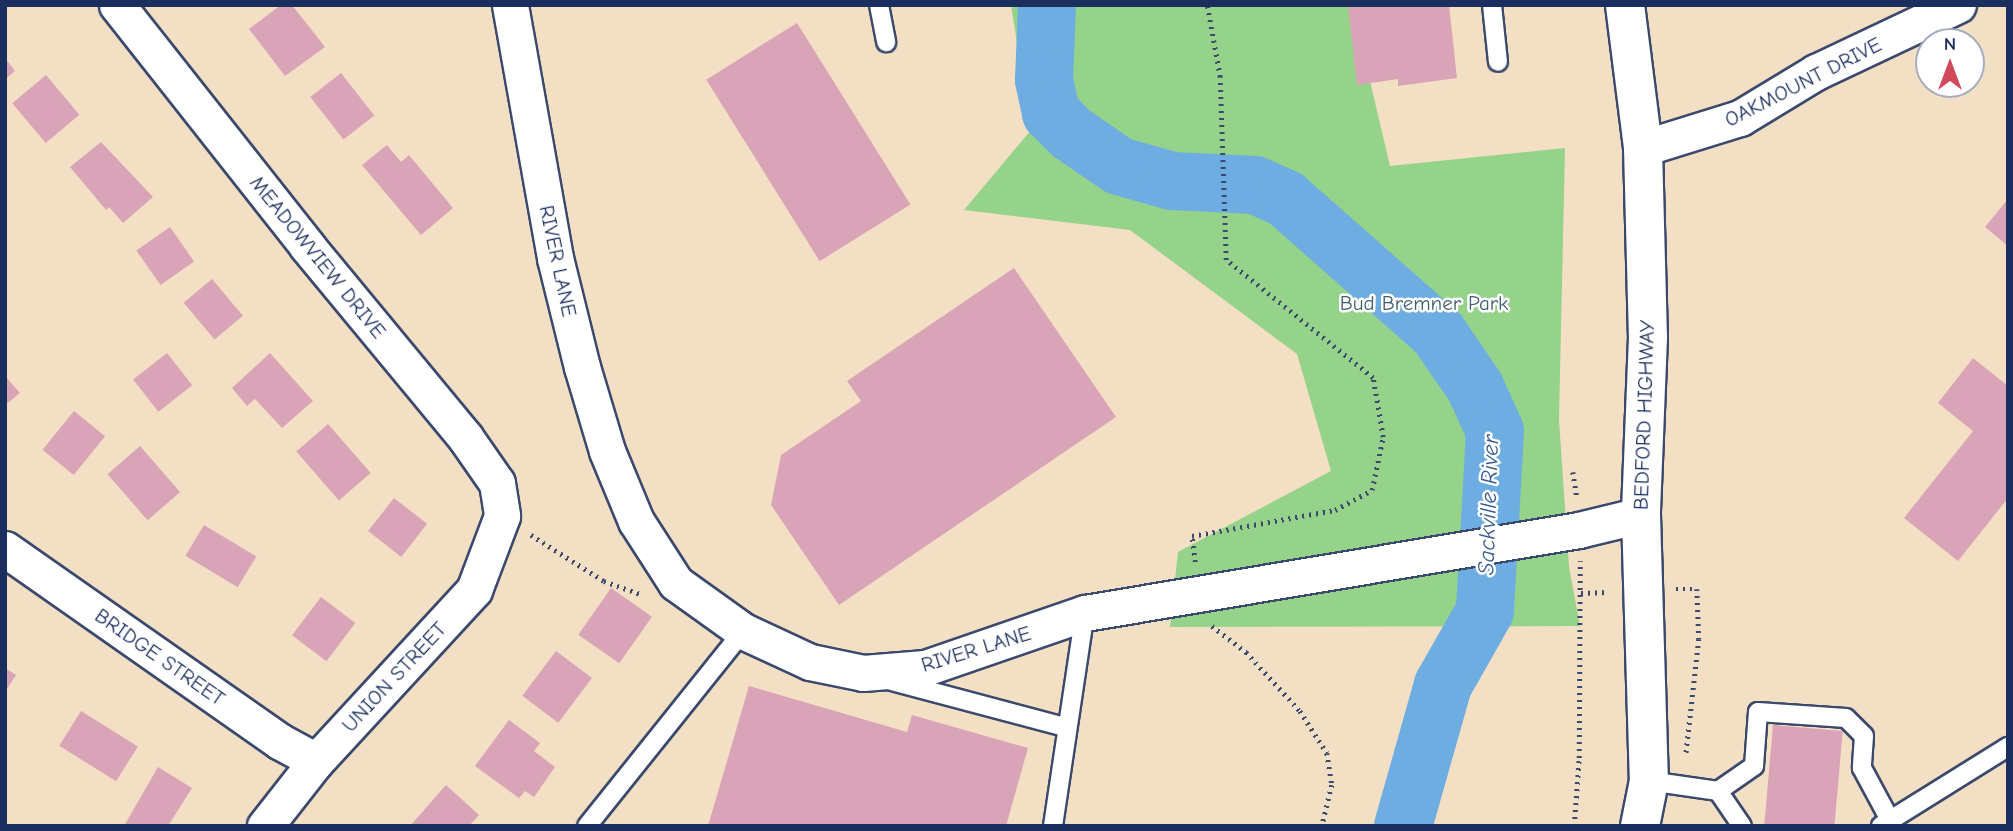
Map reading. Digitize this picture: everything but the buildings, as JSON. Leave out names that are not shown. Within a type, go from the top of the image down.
[{"type":"main road","name":"BEDFORD HIGHWAY","points":[[1625,5],[1643,148],[1648,337],[1641,515],[1649,781],[1640,826]]},
{"type":"street","name":"MEADOWVIEW DRIVE","points":[[117,5],[307,246],[465,437],[497,483],[502,516]]},
{"type":"street","name":"RIVER LANE","points":[[510,5],[555,258],[607,451],[636,522],[676,583],[743,631],[810,662],[863,673],[925,668],[1085,613],[1578,530],[1641,515]]},
{"type":"street","name":"OAKMOUNT DRIVE","points":[[1643,148],[1740,118],[1816,72],[1958,5]]},
{"type":"street","name":"UNION STREET","points":[[265,826],[316,761],[474,590],[502,516]]},
{"type":"street","name":"BRIDGE STREET","points":[[5,549],[279,741],[316,761]]},
{"type":"lane","points":[[879,5],[886,41]]},
{"type":"lane","points":[[1492,5],[1498,62]]},
{"type":"lane","points":[[1053,826],[1065,727],[1085,613]]},
{"type":"lane","points":[[587,826],[743,631]]},
{"type":"lane","points":[[863,673],[1065,727]]},
{"type":"lane","points":[[1649,781],[1718,791],[1754,766],[1758,712],[1846,718],[1864,736],[1862,768],[1886,823],[2008,747]]},
{"type":"lane","points":[[1718,791],[1742,826]]},
{"type":"path","points":[[1207,5],[1220,77],[1226,260],[1373,378],[1383,437],[1371,490],[1335,510],[1192,536],[1199,592],[1197,615],[1246,652],[1300,711],[1327,753],[1332,785],[1322,826]]},
{"type":"path","points":[[1573,472],[1578,530],[1579,758],[1574,826]]},
{"type":"path","points":[[502,516],[604,581],[654,599]]},
{"type":"green space","name":"Bud Bremner Park","points":[[1011,5],[1352,5],[1390,166],[1565,148],[1559,420],[1569,567],[1580,626],[1170,627],[1178,552],[1331,471],[1297,354],[1130,230],[964,210],[1031,130]]},
{"type":"waterway","name":"Sackville River","points":[[1047,5],[1044,80],[1051,113],[1071,133],[1119,166],[1172,181],[1255,185],[1286,199],[1438,333],[1475,387],[1495,431],[1485,611],[1443,685],[1403,826]]}]
